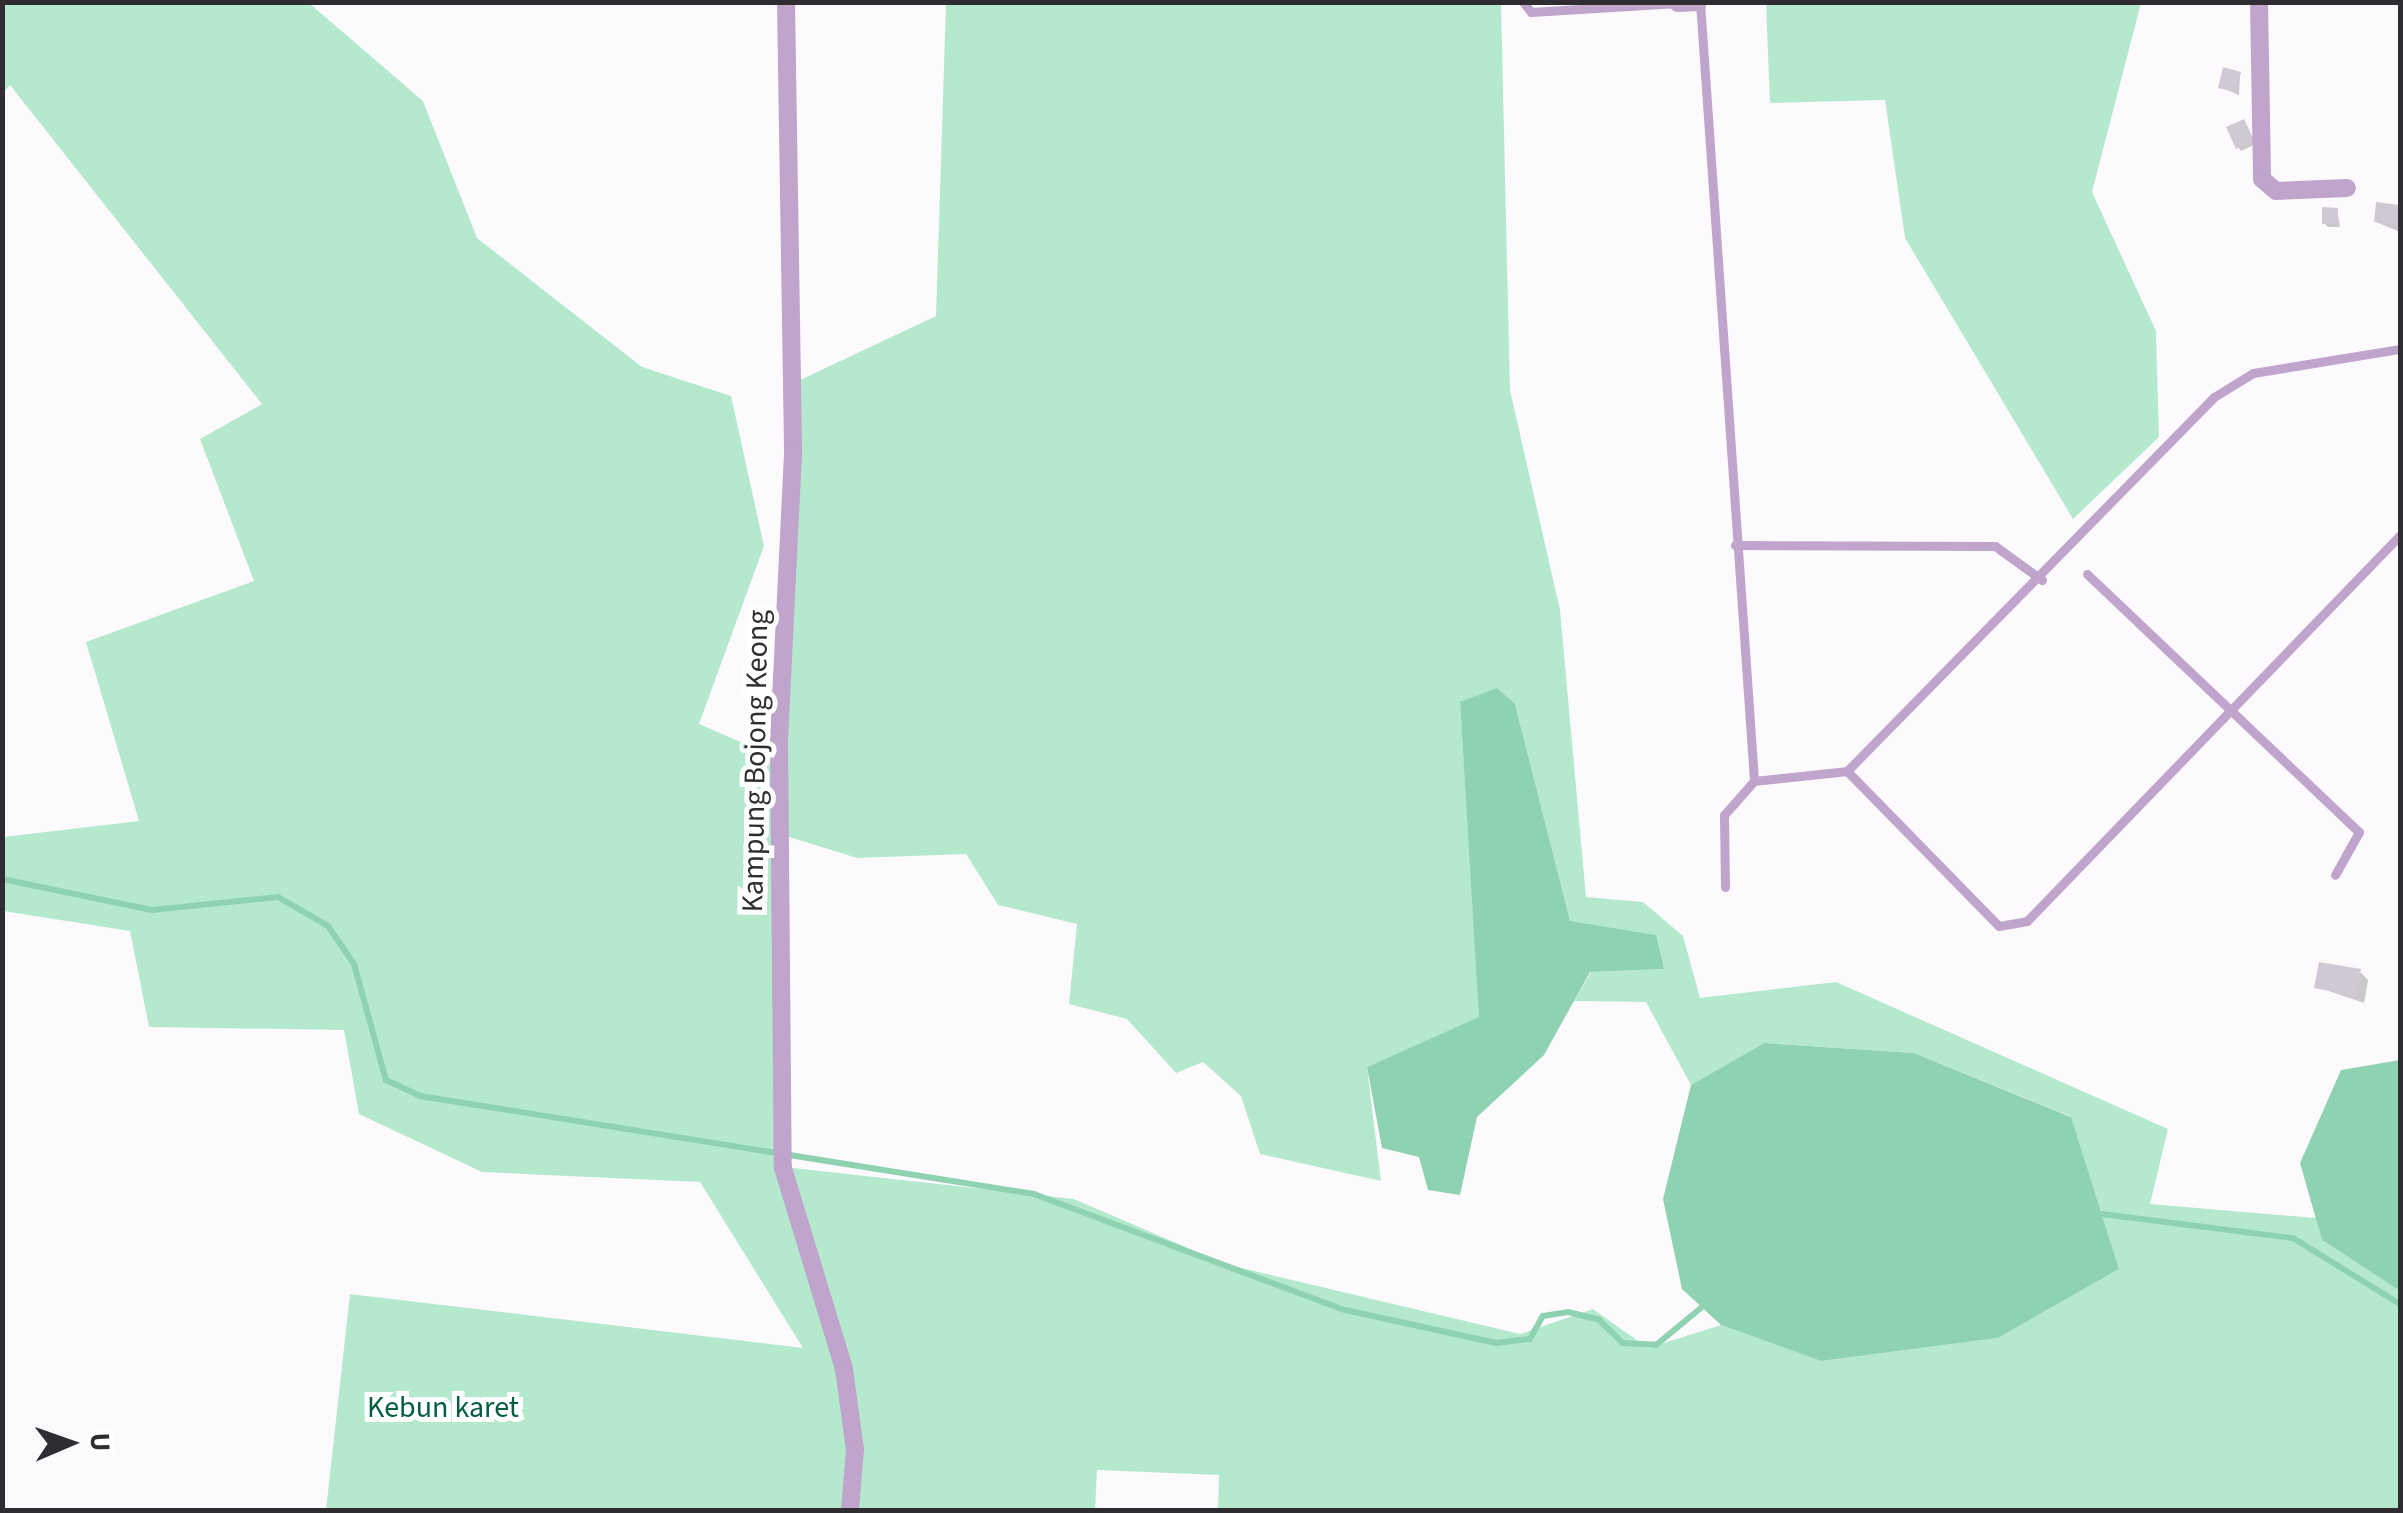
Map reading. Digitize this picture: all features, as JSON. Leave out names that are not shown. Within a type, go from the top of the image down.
[{"type":"street","name":"Kampung Bojong Keong","points":[[786,2],[794,454],[778,740],[783,1168],[844,1368],[855,1449],[850,1510]]},
{"type":"street","points":[[1678,3],[1699,2]]},
{"type":"street","points":[[2259,2],[2262,179],[2276,192],[2347,188]]},
{"type":"lane","points":[[1523,2],[1531,12],[1678,3]]},
{"type":"lane","points":[[1699,2],[1754,781]]},
{"type":"lane","points":[[1726,887],[1724,815],[1754,781],[1847,771],[2104,519],[2214,398],[2253,372],[2400,349]]},
{"type":"lane","points":[[1847,771],[1998,926],[2027,921],[2240,712],[2400,535]]},
{"type":"lane","points":[[1735,546],[1995,546],[2042,580]]},
{"type":"lane","points":[[2087,574],[2240,712],[2359,832],[2334,875]]},
{"type":"green space","name":"Kebun karet","points":[[3,3],[309,3],[423,101],[477,238],[642,367],[731,396],[764,546],[699,724],[785,761],[800,380],[936,316],[946,3],[1501,3],[1510,390],[1560,610],[1586,897],[1643,902],[1683,936],[1700,998],[1836,982],[2168,1129],[2150,1204],[2316,1218],[2322,1240],[2400,1291],[2400,1510],[1218,1510],[1219,1475],[1097,1470],[1095,1510],[326,1510],[350,1294],[803,1348],[700,1182],[482,1172],[359,1114],[344,1030],[149,1027],[130,931],[3,911],[3,837],[139,821],[86,642],[254,581],[200,439],[262,404],[10,85],[3,93]],"holes":[[[1460,703],[1515,704],[1570,922],[1655,935],[1664,969],[1591,972],[1574,1001],[1646,1002],[1691,1085],[1764,1043],[1914,1053],[2070,1116],[2119,1269],[1998,1338],[1821,1361],[1721,1325],[1648,1348],[1593,1309],[1520,1334],[1225,1264],[1074,1199],[784,1167],[786,836],[857,858],[966,854],[998,905],[1077,924],[1069,1004],[1127,1019],[1176,1073],[1203,1062],[1241,1096],[1260,1154],[1381,1181],[1367,1067],[1480,1017]]]},
{"type":"green space","points":[[1766,3],[2141,3],[2092,192],[2156,331],[2159,437],[2073,519],[1905,238],[1885,100],[1770,103]]},
{"type":"shaded area","points":[[1497,688],[1515,704],[1570,921],[1656,935],[1664,969],[1590,972],[1544,1055],[1477,1117],[1460,1195],[1428,1190],[1419,1157],[1382,1148],[1367,1067],[1479,1017],[1460,702]]},
{"type":"shaded area","points":[[1764,1043],[1914,1053],[2071,1117],[2119,1269],[1998,1338],[1821,1361],[1721,1325],[1682,1289],[1663,1199],[1691,1085]]},
{"type":"shaded area","points":[[2400,1060],[2400,1291],[2322,1240],[2300,1163],[2341,1070]]},
{"type":"building","points":[[2223,67],[2241,72],[2236,92],[2218,88]]},
{"type":"building","points":[[2244,119],[2254,140],[2236,149],[2226,127]]},
{"type":"building","points":[[2376,202],[2400,205],[2400,226],[2374,222]]},
{"type":"building","points":[[2322,207],[2338,208],[2337,224],[2322,224]]},
{"type":"building","points":[[2319,962],[2361,969],[2356,996],[2314,988]]},
{"type":"waterway","points":[[2,879],[152,910],[278,897],[328,926],[354,964],[386,1080],[420,1096],[1034,1194],[1345,1310],[1496,1343],[1530,1339],[1543,1316],[1568,1312],[1599,1320],[1623,1343],[1656,1345],[1707,1303]]},
{"type":"waterway","points":[[2094,1213],[2293,1238],[2400,1304]]}]
